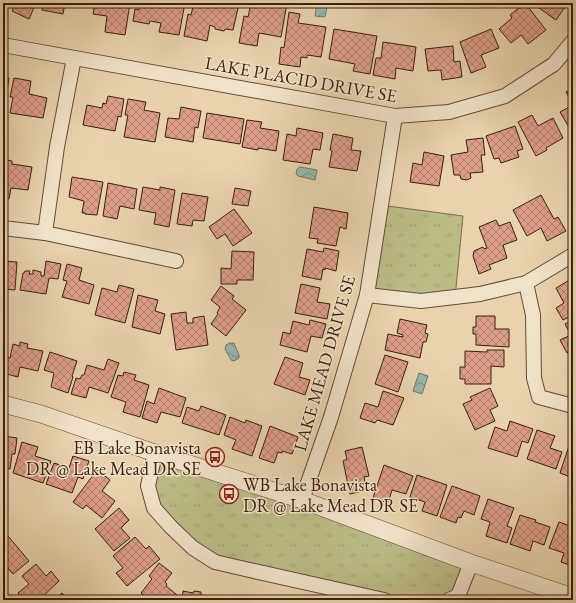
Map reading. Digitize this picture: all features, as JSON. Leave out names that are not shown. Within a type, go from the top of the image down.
[{"type":"street","name":"LAKE PLACID DRIVE SE","points":[[3,45],[395,116],[449,112],[505,96],[554,64],[573,41]]},
{"type":"street","points":[[45,232],[74,58]]},
{"type":"street","name":"LAKE MEAD DRIVE SE","points":[[302,500],[331,417],[367,295],[395,116]]},
{"type":"street","points":[[3,228],[45,232],[176,261]]},
{"type":"street","points":[[367,295],[421,301],[480,294],[526,283],[573,255]]},
{"type":"street","points":[[526,283],[533,315],[534,378],[539,397],[573,406]]},
{"type":"street","points":[[3,404],[41,414],[155,453],[302,500],[471,563],[573,597]]},
{"type":"street","points":[[155,453],[148,486],[154,508],[193,548],[215,562],[245,570],[384,600]]},
{"type":"street","points":[[449,600],[458,596],[471,563]]},
{"type":"green space","points":[[380,205],[463,216],[455,298],[367,295]]},
{"type":"green space","points":[[155,453],[471,563],[449,600],[384,600],[215,562],[154,508]]},
{"type":"water","points":[[317,3],[328,3],[325,17],[315,16]]},
{"type":"water","points":[[300,167],[317,170],[315,180],[298,176],[296,174],[297,169]]},
{"type":"water","points":[[234,343],[239,355],[239,358],[234,361],[231,360],[225,349],[226,345]]},
{"type":"water","points":[[419,373],[428,376],[422,394],[413,391]]},
{"type":"building","points":[[14,3],[36,3],[29,19],[12,11],[15,5],[13,5]]},
{"type":"building","points":[[43,3],[65,3],[63,14],[42,10]]},
{"type":"building","points":[[69,3],[88,3],[88,6]]},
{"type":"building","points":[[95,3],[130,3],[125,35],[105,32],[107,16],[93,14]]},
{"type":"building","points":[[140,3],[185,3],[179,35],[159,32],[161,23],[150,21],[149,24],[133,21],[135,9],[139,10]]},
{"type":"building","points":[[194,3],[232,3],[232,7],[238,8],[233,30],[225,29],[224,31],[215,29],[215,27],[210,25],[207,41],[184,36],[188,14],[191,15]]},
{"type":"building","points":[[251,3],[287,3],[281,37],[259,33],[257,46],[239,43],[244,16],[248,17]]},
{"type":"building","points":[[525,3],[546,30],[528,44],[521,35],[511,43],[499,29],[512,18],[510,15]]},
{"type":"building","points":[[532,3],[559,3],[565,7],[556,20]]},
{"type":"building","points":[[289,12],[300,14],[298,23],[326,27],[321,57],[307,55],[307,58],[301,57],[300,67],[279,64],[281,47],[284,48]]},
{"type":"building","points":[[334,29],[377,36],[370,74],[353,71],[355,64],[329,59]]},
{"type":"building","points":[[491,29],[499,48],[481,55],[486,67],[471,73],[460,42]]},
{"type":"building","points":[[383,42],[416,47],[413,71],[396,68],[395,79],[373,75],[376,58],[381,58]]},
{"type":"building","points":[[453,46],[454,62],[460,61],[462,77],[442,80],[441,70],[428,71],[425,49]]},
{"type":"building","points":[[3,77],[9,78],[4,109],[3,108]]},
{"type":"building","points":[[14,78],[31,81],[29,94],[47,98],[43,118],[10,113],[13,97],[10,97]]},
{"type":"building","points":[[573,88],[573,127],[570,129],[560,112],[571,106],[570,103],[572,102],[566,92]]},
{"type":"building","points":[[108,96],[124,99],[121,117],[118,116],[115,131],[83,125],[87,105],[102,108],[103,103],[106,104]]},
{"type":"building","points":[[128,99],[146,102],[144,110],[160,113],[155,142],[124,137],[128,115],[125,115]]},
{"type":"building","points":[[181,107],[201,111],[198,128],[195,127],[193,142],[165,137],[168,118],[179,119]]},
{"type":"building","points":[[207,113],[244,119],[240,144],[203,138]]},
{"type":"building","points":[[532,115],[538,126],[553,118],[563,138],[536,156],[518,122]]},
{"type":"building","points":[[247,120],[262,122],[260,128],[279,131],[276,151],[242,147]]},
{"type":"building","points":[[515,126],[523,149],[517,151],[519,157],[501,163],[499,158],[494,159],[486,136]]},
{"type":"building","points":[[297,128],[323,133],[320,150],[313,149],[310,164],[283,160],[287,134],[296,136]]},
{"type":"building","points":[[333,134],[353,138],[351,150],[361,151],[357,171],[329,167]]},
{"type":"building","points":[[483,138],[485,155],[481,155],[483,172],[470,173],[471,178],[467,180],[461,179],[460,175],[454,175],[451,155],[468,152],[466,140]]},
{"type":"building","points":[[424,152],[444,156],[439,186],[410,182],[413,163],[422,165]]},
{"type":"building","points":[[3,159],[12,161],[12,164],[32,167],[28,190],[11,188],[9,199],[3,198]]},
{"type":"building","points":[[72,177],[103,182],[97,215],[82,213],[84,201],[69,197]]},
{"type":"building","points":[[108,183],[137,189],[134,209],[120,206],[117,219],[103,216]]},
{"type":"building","points":[[143,187],[160,190],[160,187],[175,190],[169,227],[154,224],[156,213],[139,210]]},
{"type":"building","points":[[235,188],[251,191],[248,206],[232,204]]},
{"type":"building","points":[[182,193],[208,197],[204,221],[193,220],[192,226],[177,224]]},
{"type":"building","points":[[541,195],[554,219],[558,217],[566,231],[547,241],[541,228],[527,236],[513,210]]},
{"type":"building","points":[[314,207],[348,213],[346,229],[340,227],[336,246],[317,243],[318,239],[309,238]]},
{"type":"building","points":[[234,209],[252,233],[233,246],[225,234],[217,239],[209,227]]},
{"type":"building","points":[[496,220],[499,226],[510,222],[517,240],[503,245],[507,258],[489,265],[491,269],[479,274],[473,256],[474,251],[483,247],[484,249],[487,248],[479,227]]},
{"type":"building","points":[[324,248],[339,251],[336,271],[325,268],[325,270],[323,269],[321,280],[302,276],[307,249],[323,252]]},
{"type":"building","points":[[232,251],[254,252],[253,280],[237,280],[237,284],[221,284],[221,268],[231,269]]},
{"type":"building","points":[[3,261],[17,262],[15,290],[3,289]]},
{"type":"building","points":[[46,261],[61,264],[58,279],[49,278],[46,294],[20,290],[23,273],[25,271],[30,271],[29,274],[33,274],[33,270],[41,272],[41,276],[44,276]]},
{"type":"building","points":[[67,264],[82,268],[79,280],[94,285],[89,304],[62,297],[67,281],[63,280]]},
{"type":"building","points":[[573,278],[573,315],[563,320],[556,308],[564,303],[556,288]]},
{"type":"building","points":[[301,284],[320,288],[317,302],[330,304],[327,319],[295,313]]},
{"type":"building","points":[[119,285],[134,289],[125,323],[95,315],[102,288],[117,292]]},
{"type":"building","points":[[221,286],[234,296],[232,299],[246,310],[226,336],[211,324],[218,314],[217,313],[220,307],[211,300]]},
{"type":"building","points":[[138,295],[158,300],[155,311],[165,314],[160,334],[132,327]]},
{"type":"building","points":[[186,312],[187,323],[193,323],[193,318],[204,316],[208,345],[176,350],[171,314]]},
{"type":"building","points":[[476,316],[495,316],[495,329],[509,329],[509,347],[476,345],[476,334],[473,334],[473,327],[476,327]]},
{"type":"building","points":[[400,319],[427,325],[425,333],[428,334],[426,342],[423,342],[420,358],[385,350],[388,334],[403,337],[403,335],[397,333]]},
{"type":"building","points":[[310,320],[326,324],[322,338],[311,336],[307,352],[280,345],[283,332],[290,334],[293,321],[309,325]]},
{"type":"building","points":[[573,320],[573,350],[567,353],[560,340],[571,335],[565,324]]},
{"type":"building","points":[[20,342],[28,344],[27,348],[43,351],[38,371],[20,367],[18,377],[3,373],[6,357],[10,358],[13,344],[20,346]]},
{"type":"building","points":[[487,350],[504,350],[504,367],[491,366],[491,384],[465,384],[465,379],[460,379],[460,367],[465,367],[465,351],[487,352]]},
{"type":"building","points":[[50,352],[77,361],[68,393],[51,387],[54,373],[44,370]]},
{"type":"building","points":[[385,355],[408,362],[398,392],[375,384]]},
{"type":"building","points":[[285,357],[303,363],[299,377],[310,380],[305,395],[274,384]]},
{"type":"building","points":[[108,359],[119,363],[108,393],[89,387],[86,398],[71,394],[76,378],[80,379],[82,375],[84,375],[87,365],[104,370]]},
{"type":"building","points":[[124,372],[136,375],[134,380],[149,385],[140,417],[123,412],[126,402],[111,397],[118,375],[123,376]]},
{"type":"building","points":[[159,388],[186,398],[180,417],[161,412],[157,423],[142,418],[147,401],[154,404]]},
{"type":"building","points":[[490,388],[498,406],[490,410],[495,421],[475,430],[463,404],[472,400],[470,397]]},
{"type":"building","points":[[383,391],[404,398],[393,425],[377,420],[375,423],[360,418],[365,403],[378,407]]},
{"type":"building","points":[[201,406],[226,415],[219,435],[182,423],[187,407],[199,411]]},
{"type":"building","points":[[230,417],[245,423],[246,420],[262,426],[252,456],[232,449],[236,440],[224,435]]},
{"type":"building","points":[[510,421],[533,429],[528,443],[522,441],[517,457],[488,448],[495,427],[507,431]]},
{"type":"building","points":[[270,426],[298,437],[292,454],[282,451],[282,453],[278,452],[274,463],[259,458]]},
{"type":"building","points":[[537,430],[555,436],[550,448],[562,452],[556,469],[527,459]]},
{"type":"building","points":[[3,436],[17,438],[15,454],[12,454],[10,469],[3,468]]},
{"type":"building","points":[[22,442],[38,447],[35,456],[51,461],[43,483],[13,473]]},
{"type":"building","points":[[570,443],[573,444],[573,478],[560,473]]},
{"type":"building","points":[[362,447],[369,476],[364,477],[367,490],[350,494],[343,461],[347,459],[345,451]]},
{"type":"building","points":[[73,456],[89,461],[83,479],[78,477],[72,493],[46,484],[54,463],[69,468]]},
{"type":"building","points":[[384,465],[413,476],[406,494],[392,490],[388,503],[373,498]]},
{"type":"building","points":[[97,470],[110,480],[102,491],[115,501],[102,518],[86,505],[83,509],[73,502]]},
{"type":"building","points":[[417,475],[447,485],[437,516],[422,511],[425,502],[410,497]]},
{"type":"building","points":[[452,486],[480,496],[474,515],[464,511],[461,518],[458,517],[456,523],[440,517]]},
{"type":"building","points":[[488,499],[514,508],[507,526],[512,528],[507,543],[486,536],[490,522],[481,519]]},
{"type":"building","points":[[119,508],[129,520],[121,528],[130,538],[114,551],[95,529]]},
{"type":"building","points":[[520,515],[536,520],[535,522],[550,527],[544,545],[533,541],[530,551],[510,544]]},
{"type":"building","points":[[559,522],[573,527],[573,566],[561,562],[564,553],[549,548]]},
{"type":"building","points":[[8,536],[29,561],[13,574],[5,565],[3,566],[3,540]]},
{"type":"building","points":[[135,537],[146,549],[149,546],[160,559],[127,586],[116,573],[123,568],[113,556]]},
{"type":"building","points":[[159,563],[172,573],[165,582],[167,584],[166,586],[177,595],[173,600],[150,600],[141,593],[152,579],[149,576]]},
{"type":"building","points":[[36,564],[46,576],[51,571],[59,581],[39,600],[24,600],[18,593],[29,584],[22,576]]},
{"type":"building","points":[[183,591],[193,593],[194,591],[201,592],[201,595],[213,597],[213,600],[182,600]]},
{"type":"building","points":[[62,593],[69,600],[54,600]]},
{"type":"building","points":[[230,596],[244,599],[244,600],[229,600]]},
{"type":"place","name":"EB Lake Bonavista DR @ Lake Mead DR SE","points":[[215,457]]},
{"type":"place","name":"WB Lake Bonavista DR @ Lake Mead DR SE","points":[[229,494]]}]
